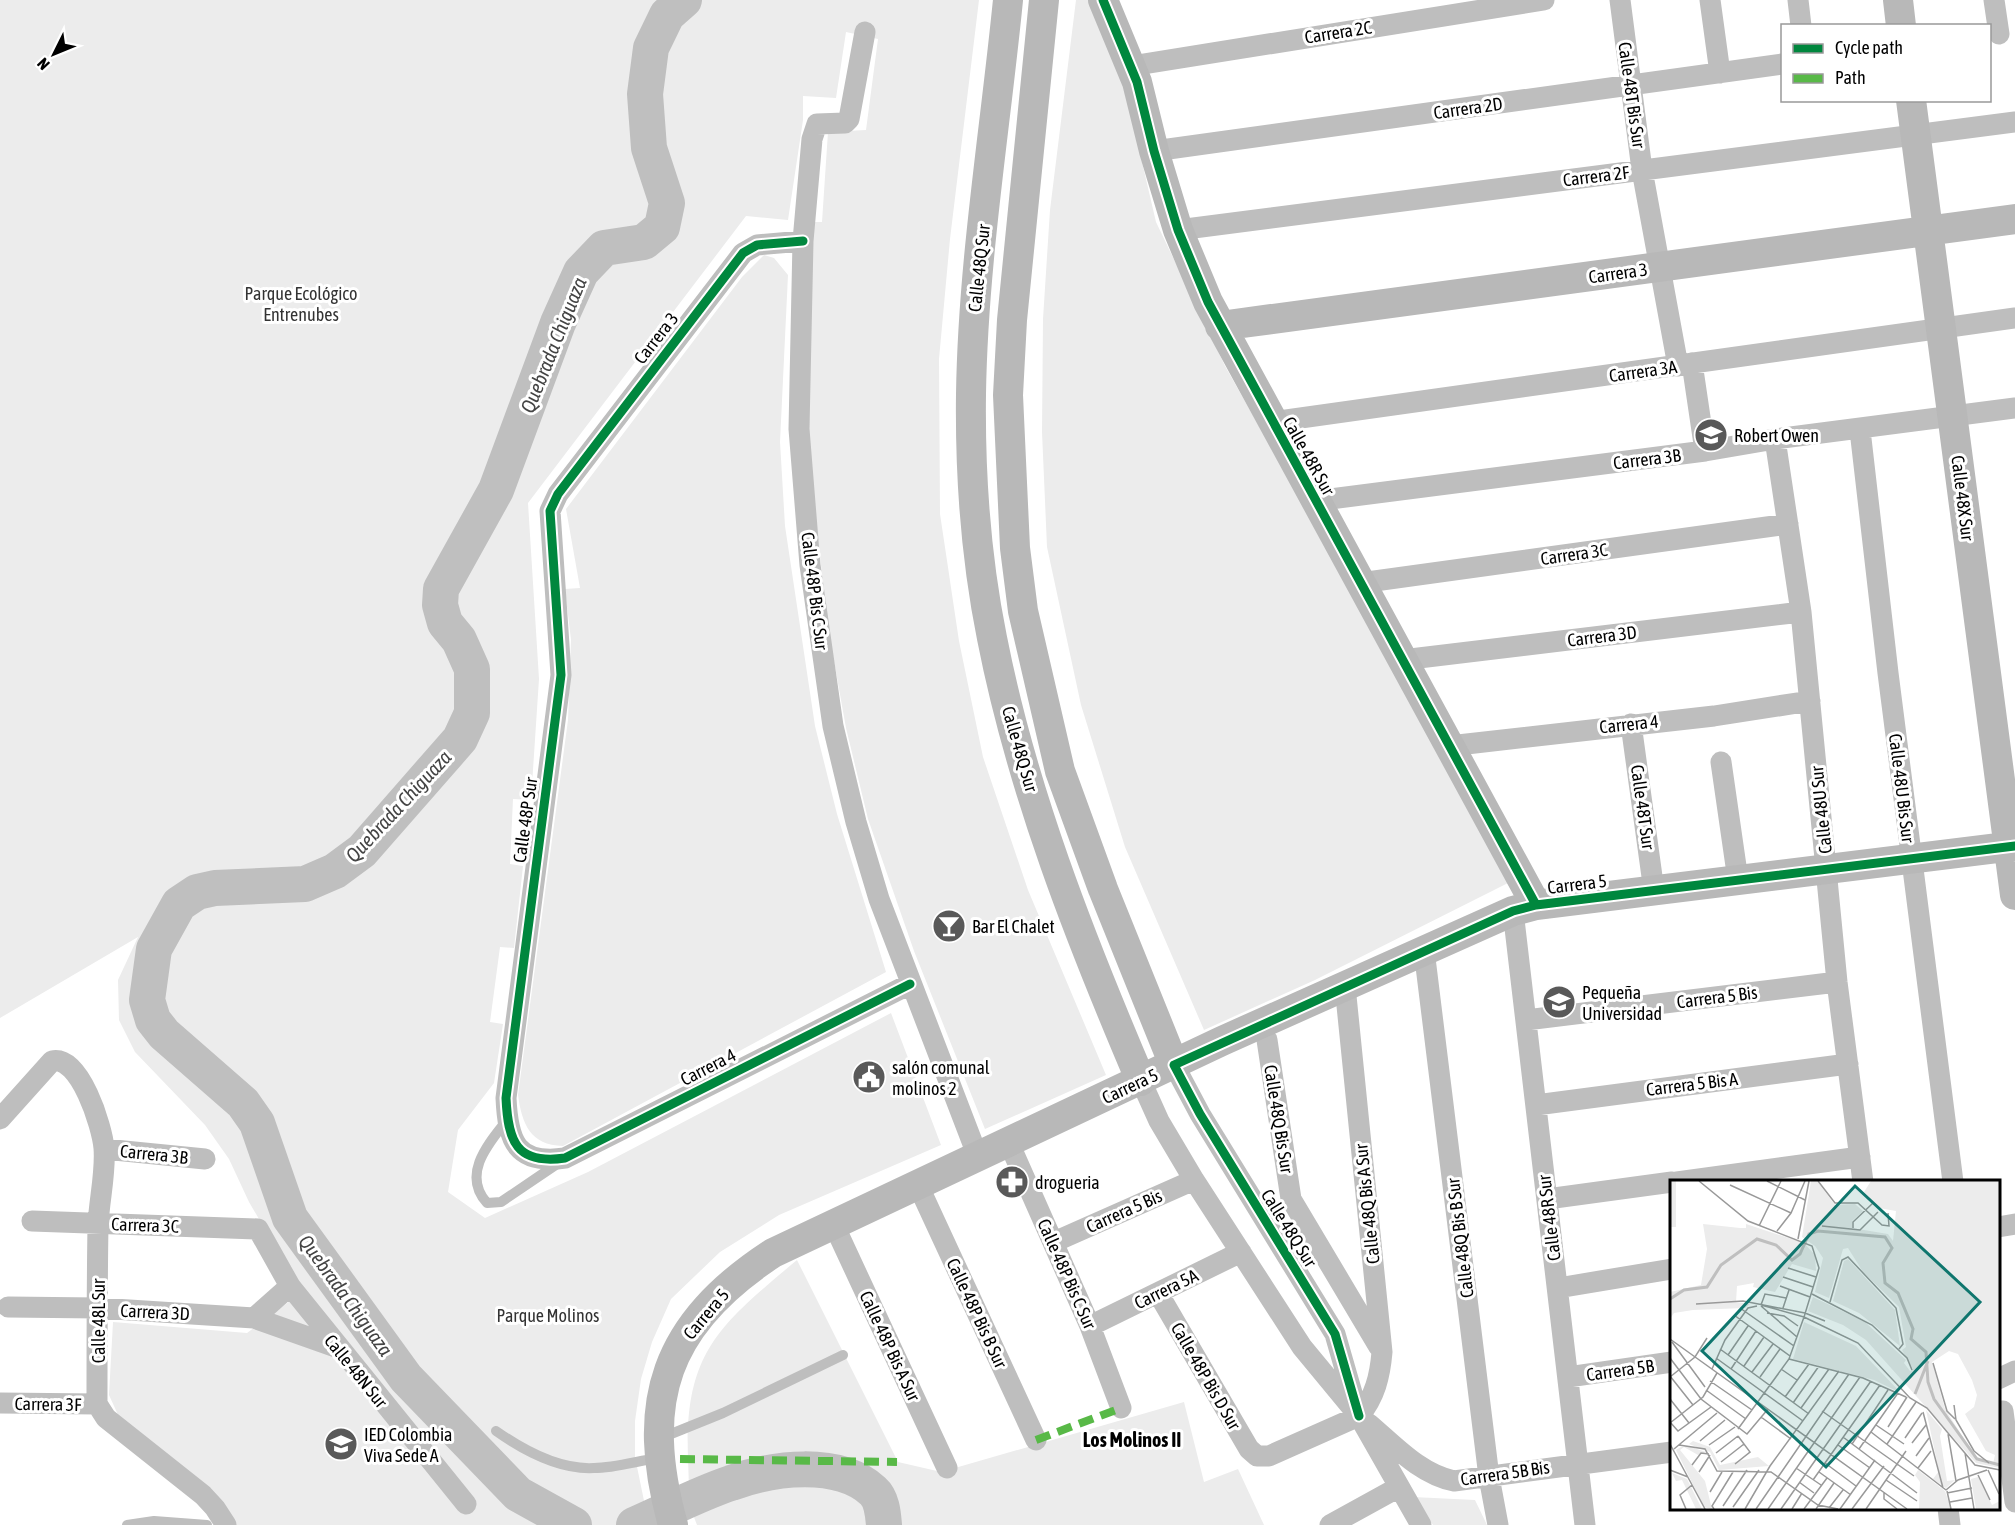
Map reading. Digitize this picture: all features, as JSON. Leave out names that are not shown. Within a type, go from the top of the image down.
[{"type":"street","name":"Calle 48Q Sur","points":[[1008,0],[973,334],[971,397],[979,557],[1002,682],[1038,811],[1070,908],[1159,1121],[1194,1180],[1302,1347],[1359,1416],[1421,1525]]},
{"type":"street","name":"Calle 48Q Sur","points":[[1044,0],[1015,274],[1009,384],[1017,559],[1023,611],[1060,771],[1103,889],[1174,1065],[1212,1134],[1335,1334],[1359,1416]]},
{"type":"street","name":"Calle 48R Sur","points":[[1103,0],[1131,66],[1178,230],[1220,327],[1449,746],[1525,908],[1526,1020],[1586,1525]]},
{"type":"street","name":"Carrera 2C","points":[[1131,66],[1544,0]]},
{"type":"street","name":"Calle 48T Bis Sur","points":[[1620,0],[1642,170],[1705,451]]},
{"type":"street","points":[[1710,0],[1720,73]]},
{"type":"street","points":[[1798,0],[1801,24]]},
{"type":"street","points":[[1898,0],[1901,24]]},
{"type":"street","points":[[1994,0],[2001,34]]},
{"type":"street","name":"Calle 48P Bis C Sur","points":[[865,32],[849,119],[845,123],[820,122],[815,126],[812,139],[803,241],[800,454],[810,565],[833,726],[856,822],[879,899],[978,1157]]},
{"type":"street","name":"Carrera 2D","points":[[1154,151],[1781,64]]},
{"type":"street","name":"Calle 48X Sur","points":[[1911,102],[1952,417],[2005,738],[2015,895]]},
{"type":"street","name":"Carrera 2F","points":[[1178,230],[2015,122]]},
{"type":"street","name":"Carrera 3","points":[[1220,327],[2015,219]]},
{"type":"street","name":"Carrera 3","points":[[558,494],[743,253],[757,245],[803,241]]},
{"type":"street","name":"Carrera 3A","points":[[1272,422],[2015,318]]},
{"type":"street","name":"Carrera 3B","points":[[1315,501],[2015,408]]},
{"type":"street","name":"Calle 48U Bis Sur","points":[[1860,430],[1911,859],[1953,1180]]},
{"type":"street","name":"Calle 48U Sur","points":[[1775,439],[1801,612],[1837,982],[1863,1180]]},
{"type":"street","name":"Calle 48P Sur","points":[[519,1150],[512,1139],[507,1119],[506,1098],[559,704],[560,634],[549,523],[558,494]]},
{"type":"street","name":"Carrera 3C","points":[[1360,584],[1788,524]]},
{"type":"street","name":"Carrera 3D","points":[[1402,660],[1801,612]]},
{"type":"street","name":"Carrera 4","points":[[1449,746],[1714,716],[1810,701]]},
{"type":"street","name":"Calle 48T Sur","points":[[1631,724],[1654,891]]},
{"type":"street","points":[[1721,762],[1737,880]]},
{"type":"street","name":"Carrera 5","points":[[659,1460],[664,1383],[674,1356],[688,1333],[710,1305],[730,1286],[773,1253],[1424,950],[1525,908],[2012,846]]},
{"type":"street","name":"Calle 48Q Bis B Sur","points":[[1424,950],[1489,1477],[1498,1525]]},
{"type":"street","name":"Carrera 5 Bis","points":[[1526,1020],[1837,982]]},
{"type":"street","name":"Carrera 4","points":[[519,1150],[528,1156],[545,1161],[565,1158],[910,984]]},
{"type":"street","name":"Calle 48Q Bis A Sur","points":[[1345,986],[1382,1352],[1375,1390],[1359,1416]]},
{"type":"street","name":"Calle 48Q Bis Sur","points":[[1267,1040],[1291,1198],[1382,1352]]},
{"type":"street","name":"Calle 48L Sur","points":[[0,1119],[52,1061],[63,1061],[72,1067],[95,1109],[104,1149],[98,1224],[97,1404]]},
{"type":"street","name":"Carrera 5 Bis A","points":[[1536,1105],[1848,1064]]},
{"type":"street","name":"Calle 48P Bis C Sur","points":[[1008,1143],[1090,1326],[1121,1408]]},
{"type":"street","name":"Carrera 3B","points":[[104,1149],[205,1159]]},
{"type":"street","points":[[1692,1180],[1860,1157]]},
{"type":"street","name":"Carrera 5 Bis","points":[[1054,1242],[1194,1180]]},
{"type":"street","points":[[1547,1199],[1670,1182]]},
{"type":"street","name":"Calle 48P Bis B Sur","points":[[918,1185],[1036,1440]]},
{"type":"street","name":"Carrera 3C","points":[[32,1221],[258,1229]]},
{"type":"street","points":[[2000,1227],[2015,1224]]},
{"type":"street","name":"Calle 48P Bis A Sur","points":[[834,1225],[947,1468]]},
{"type":"street","name":"Calle 48N Sur","points":[[258,1229],[290,1286],[466,1504]]},
{"type":"street","name":"Carrera 5A","points":[[1090,1326],[1241,1252]]},
{"type":"street","points":[[1558,1288],[1670,1269]]},
{"type":"street","points":[[254,1318],[290,1286]]},
{"type":"street","name":"Calle 48P Bis D Sur","points":[[1158,1293],[1249,1449],[1257,1456],[1269,1456],[1359,1416]]},
{"type":"street","name":"Carrera 3D","points":[[8,1307],[98,1308],[254,1318],[337,1347]]},
{"type":"street","name":"Carrera 5B","points":[[1568,1377],[1670,1362]]},
{"type":"street","points":[[2000,1378],[2015,1371]]},
{"type":"street","name":"Carrera 3F","points":[[0,1403],[97,1404]]},
{"type":"street","points":[[97,1404],[106,1418],[203,1495],[216,1508],[225,1525]]},
{"type":"street","points":[[2003,1411],[2015,1502]]},
{"type":"street","name":"Carrera 5B Bis","points":[[1359,1416],[1412,1460],[1440,1478],[1454,1481],[1578,1462],[1670,1452]]},
{"type":"street","points":[[659,1460],[673,1525]]},
{"type":"street","points":[[1330,1525],[1399,1487]]},
{"type":"street","points":[[1948,1510],[1950,1525]]},
{"type":"lane","points":[[507,1119],[481,1154],[477,1166],[478,1190],[487,1203],[501,1202],[565,1158]]},
{"type":"lane","points":[[496,1431],[521,1449],[575,1466],[593,1468],[659,1460],[723,1413],[843,1354]]},
{"type":"lane","points":[[127,1525],[154,1521],[207,1525]]},
{"type":"green space","points":[[0,0],[979,0],[950,239],[939,359],[940,514],[959,641],[983,757],[1028,890],[1106,1075],[985,1129],[914,951],[868,819],[846,728],[829,633],[807,446],[812,222],[822,222],[828,132],[866,130],[878,39],[846,32],[836,98],[803,96],[803,120],[788,220],[746,216],[528,503],[539,679],[531,800],[513,799],[510,864],[523,866],[514,948],[500,947],[490,1022],[503,1024],[494,1083],[458,1130],[448,1192],[485,1218],[588,1172],[891,1013],[941,1145],[779,1215],[720,1252],[671,1299],[652,1342],[641,1379],[635,1421],[635,1457],[649,1525],[234,1525],[119,1417],[109,1395],[113,1322],[247,1333],[302,1292],[249,1202],[229,1159],[205,1125],[135,1052],[119,1020],[118,980],[138,937],[0,1018]]},
{"type":"green space","points":[[1076,0],[1095,0],[1117,55],[1156,222],[1225,366],[1514,880],[1315,980],[1204,1030],[1125,847],[1081,705],[1047,547],[1042,432],[1043,319],[1050,210]]},
{"type":"green space","points":[[764,255],[774,258],[788,275],[780,442],[785,526],[815,726],[837,814],[886,972],[563,1146],[552,1145],[535,1137],[525,1124],[518,1095],[568,720],[571,640],[565,589],[580,588],[566,509],[742,277]]},
{"type":"green space","points":[[797,1260],[898,1462],[937,1471],[948,1470],[1184,1402],[1204,1482],[1238,1469],[1264,1525],[697,1525],[690,1492],[688,1421],[693,1391],[701,1365],[713,1343],[728,1323],[747,1303]]},
{"type":"green space","points":[[1413,1497],[1475,1500],[1487,1525],[1433,1525]]},
{"type":"waterway","name":"Quebrada Chiguaza","points":[[574,1525],[518,1494],[406,1378],[290,1218],[257,1123],[243,1103],[164,1034],[153,1020],[147,1000],[154,949],[179,904],[197,892],[215,888],[305,884],[335,871],[362,851],[460,739],[472,713],[472,669],[459,640],[445,623],[440,605],[441,589],[496,490],[558,323],[581,272],[604,248],[644,242],[662,227],[667,203],[649,148],[645,94],[651,48],[667,15],[684,0]]},
{"type":"waterway","name":"Quebrada Chiguaza","points":[[634,1525],[694,1497],[731,1483],[766,1473],[804,1469],[824,1470],[859,1481],[873,1491],[878,1498],[882,1506],[884,1525]]},
{"type":"marked path","points":[[1036,1440],[1121,1408]]},
{"type":"marked path","points":[[680,1459],[897,1462]]},
{"type":"cycle path","points":[[1103,0],[1137,82],[1154,151],[1178,230],[1208,302],[1536,905]]},
{"type":"cycle path","points":[[803,241],[757,245],[743,253],[558,494],[550,511],[561,675],[506,1098],[509,1126],[513,1138],[518,1147],[535,1158],[565,1158],[910,984]]},
{"type":"cycle path","points":[[1359,1416],[1335,1334],[1200,1114],[1174,1065],[1513,911],[1536,905],[2015,846]]},
{"type":"place","name":"Robert Owen","points":[[1711,435]]},
{"type":"place","name":"Bar El Chalet","points":[[949,926]]},
{"type":"place","name":"Pequeña Universidad","points":[[1559,1002]]},
{"type":"place","name":"salón comunal molinos 2","points":[[869,1077]]},
{"type":"place","name":"drogueria","points":[[1012,1182]]},
{"type":"place","name":"IED Colombia Viva Sede A","points":[[341,1444]]},
{"type":"district","name":"Los Molinos II","points":[[1132,1439]]},
{"type":"park label","name":"Parque Ecológico Entrenubes","points":[[301,303]]},
{"type":"park label","name":"Parque Molinos","points":[[548,1315]]}]
